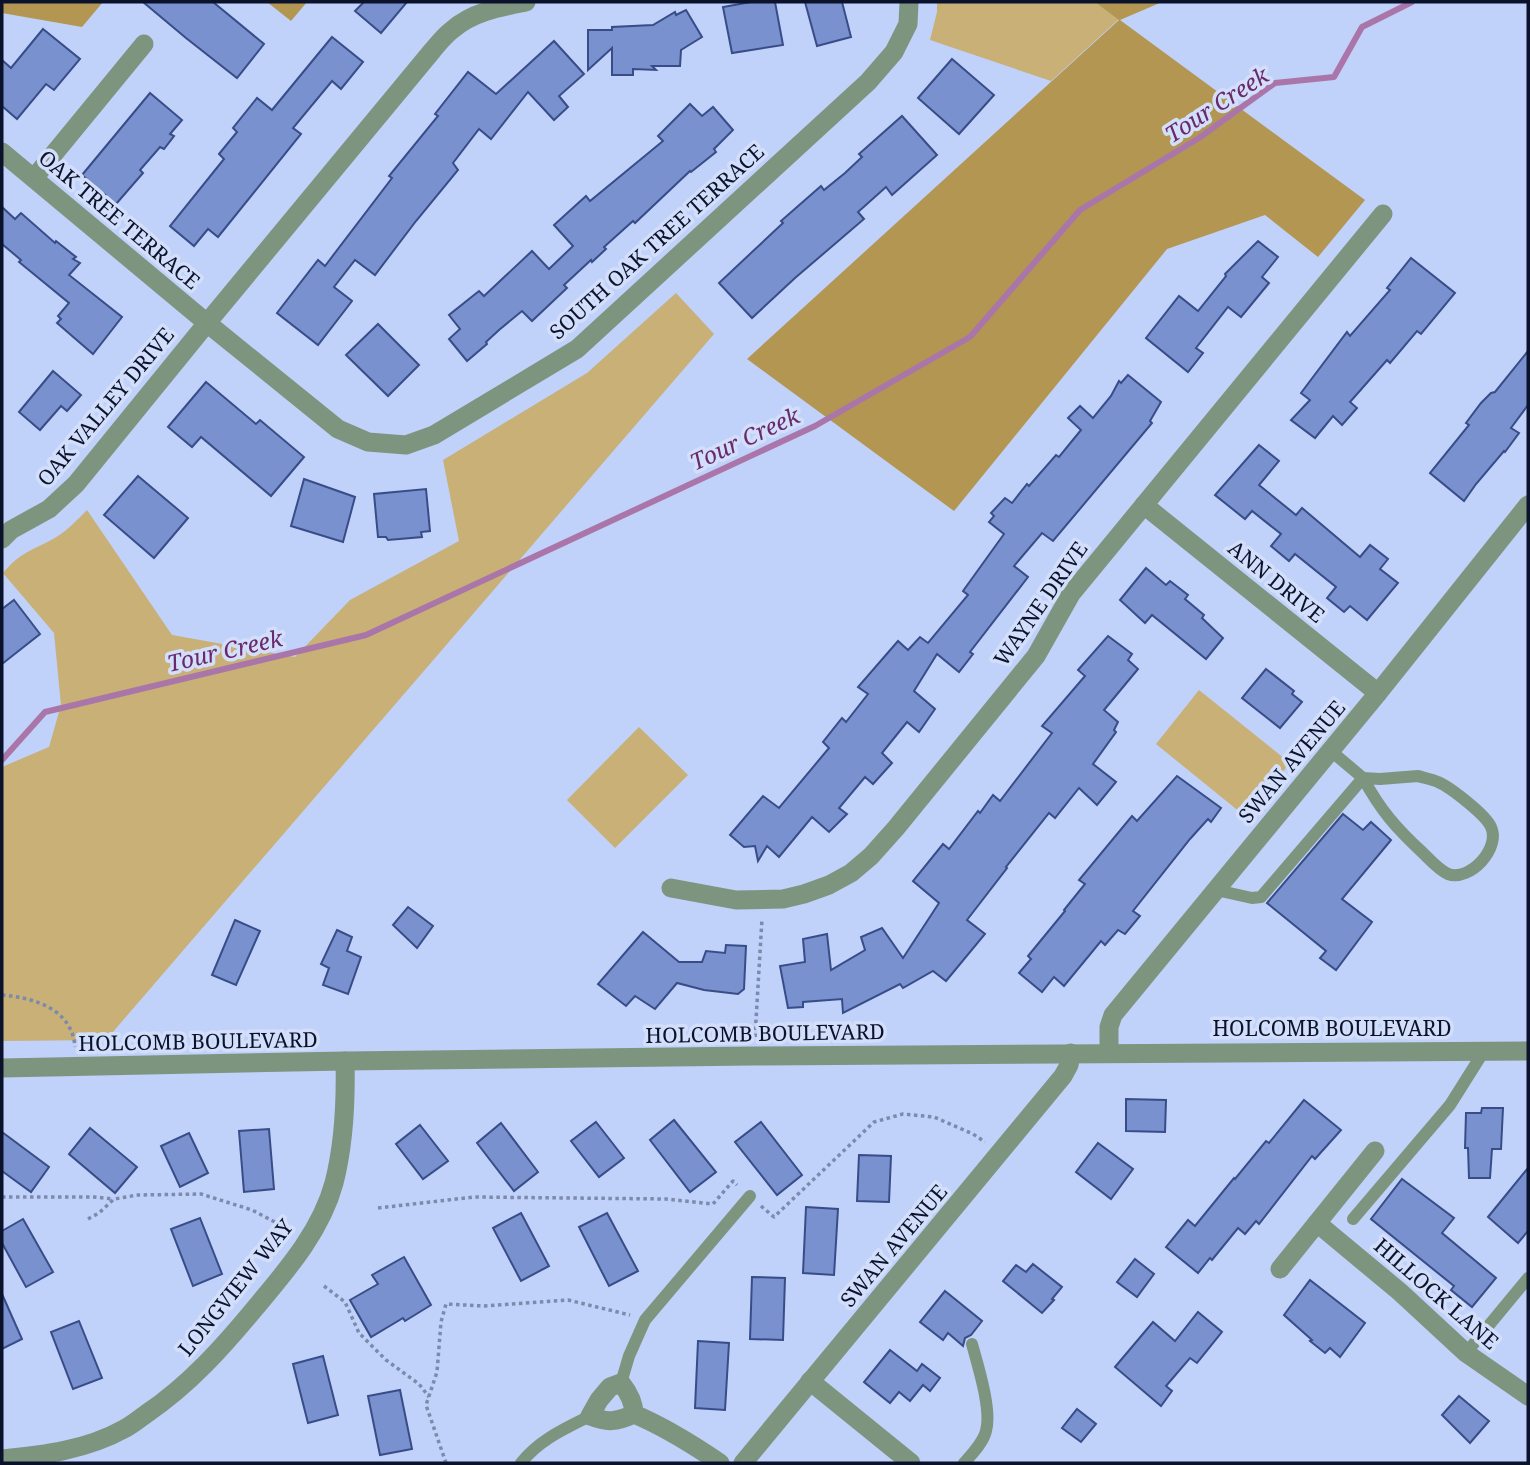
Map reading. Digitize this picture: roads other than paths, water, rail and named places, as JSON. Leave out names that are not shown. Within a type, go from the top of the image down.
[{"type":"street","points":[[207,323],[452,29],[470,18],[498,7],[526,2]]},
{"type":"street","name":"SOUTH OAK TREE TERRACE","points":[[207,323],[338,429],[368,442],[406,445],[434,435],[578,349],[868,82],[894,51],[908,24],[909,2]]},
{"type":"street","points":[[34,178],[144,44]]},
{"type":"street","name":"OAK TREE TERRACE","points":[[2,152],[207,323]]},
{"type":"street","name":"WAYNE DRIVE","points":[[671,888],[736,900],[783,899],[829,885],[851,873],[871,856],[1035,656],[1071,594],[1383,214]]},
{"type":"street","name":"OAK VALLEY DRIVE","points":[[2,539],[11,530],[49,509],[76,484],[207,323]]},
{"type":"street","name":"ANN DRIVE","points":[[1144,505],[1378,694]]},
{"type":"street","name":"SWAN AVENUE","points":[[1109,1053],[1109,1027],[1113,1015],[1378,694],[1528,505]]},
{"type":"street","name":"HOLCOMB BOULEVARD","points":[[2,1068],[754,1056],[1528,1051]]},
{"type":"street","name":"SWAN AVENUE","points":[[743,1463],[1063,1076],[1071,1053]]},
{"type":"street","name":"LONGVIEW WAY","points":[[2,1459],[46,1455],[85,1446],[125,1429],[162,1403],[227,1342],[277,1281],[308,1240],[320,1219],[334,1184],[338,1161],[346,1085],[345,1061]]},
{"type":"street","points":[[1280,1269],[1375,1151]]},
{"type":"street","name":"HILLOCK LANE","points":[[1317,1223],[1401,1292],[1466,1353],[1528,1396]]},
{"type":"street","points":[[810,1381],[911,1463]]},
{"type":"street","points":[[634,1415],[629,1393],[621,1383],[610,1387],[590,1416],[604,1421],[621,1420],[634,1415],[655,1423],[720,1463]]},
{"type":"lane","points":[[1331,751],[1363,778],[1377,804],[1395,827],[1447,874],[1456,875],[1472,870],[1489,852],[1493,839],[1491,827],[1470,804],[1441,782],[1418,776],[1363,778]]},
{"type":"lane","points":[[1216,890],[1252,898],[1261,897],[1363,778]]},
{"type":"lane","points":[[1353,1219],[1450,1105],[1484,1051]]},
{"type":"lane","points":[[621,1383],[629,1356],[645,1320],[750,1196]]},
{"type":"lane","points":[[1466,1353],[1528,1278]]},
{"type":"lane","points":[[964,1463],[983,1439],[988,1417],[972,1344]]},
{"type":"lane","points":[[521,1463],[547,1438],[590,1416]]},
{"type":"waterway","name":"Tour Creek","points":[[2,760],[45,712],[366,635],[815,426],[970,337],[1080,210],[1199,138],[1275,83],[1334,77],[1362,27],[1412,2]]}]
